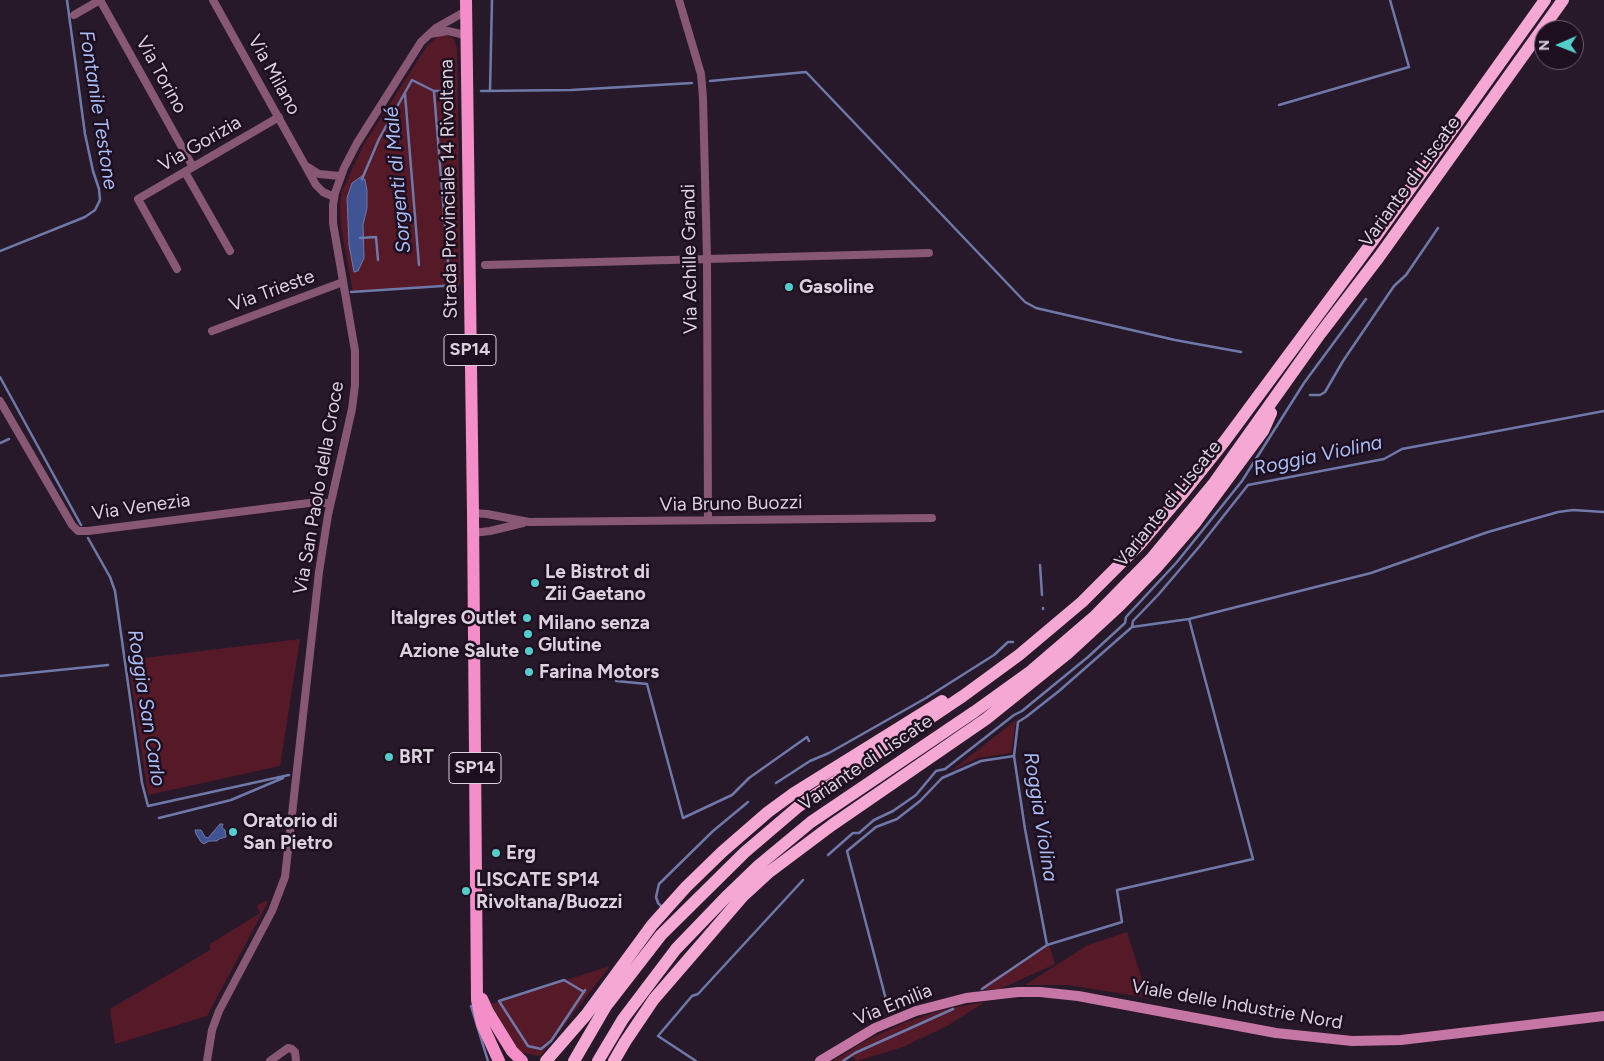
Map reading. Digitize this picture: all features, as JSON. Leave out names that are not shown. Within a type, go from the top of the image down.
[{"type":"highway","name":"Variante di Liscate","points":[[574,1061],[606,1006],[636,965],[671,923],[745,852],[799,806],[963,696],[1033,644],[1082,602],[1143,540],[1224,442],[1367,249],[1545,0]]},
{"type":"highway","name":"Variante di Liscate","points":[[598,1061],[623,1019],[652,979],[695,928],[758,866],[806,826],[997,697],[1052,654],[1095,616],[1151,559],[1189,514],[1320,334],[1380,257],[1563,0]]},
{"type":"highway","points":[[614,1061],[625,1042],[664,987],[743,896],[768,873],[825,830],[986,718],[1056,663],[1100,625],[1156,568],[1209,504],[1263,431],[1281,390]]},
{"type":"highway","points":[[546,1061],[586,1015],[652,925],[697,876],[736,840],[794,793],[1001,662],[1095,584],[1143,540]]},
{"type":"highway","points":[[624,1061],[631,1041],[664,987]]},
{"type":"main road","name":"Strada Provinciale 14 Rivoltana","points":[[466,5],[477,1000],[481,1020],[499,1061]]},
{"type":"main road","name":"Strada Provinciale 14 Rivoltana","points":[[477,977],[488,1012],[512,1051],[522,1061]]},
{"type":"main road","name":"Viale delle Industrie Nord","points":[[985,995],[1027,992],[1065,994],[1276,1033],[1352,1042],[1402,1040],[1604,1016]]},
{"type":"main road","name":"Via Emilia","points":[[820,1061],[868,1032],[903,1016],[949,1001],[985,995]]},
{"type":"street","points":[[74,15],[100,0]]},
{"type":"street","name":"Via Torino","points":[[100,0],[193,167]]},
{"type":"street","name":"Via Milano","points":[[213,0],[318,187],[326,194],[334,197]]},
{"type":"street","name":"Via Achille Grandi","points":[[679,0],[701,74],[702,90],[707,258],[708,520]]},
{"type":"street","name":"Via San Paolo della Croce","points":[[206,1061],[216,1018],[272,912],[283,885],[319,572],[330,504],[352,409],[355,385],[354,351],[333,223],[334,197],[340,176],[357,143],[421,42],[466,5]]},
{"type":"street","points":[[428,35],[448,31],[465,35]]},
{"type":"street","name":"Via Gorizia","points":[[177,269],[138,199],[278,117]]},
{"type":"street","points":[[306,166],[319,174],[340,176]]},
{"type":"street","points":[[185,172],[230,251]]},
{"type":"street","points":[[485,265],[928,253]]},
{"type":"street","name":"Via Trieste","points":[[212,331],[343,282]]},
{"type":"street","name":"Via Venezia","points":[[0,401],[72,525],[81,532],[288,505],[320,502],[330,504]]},
{"type":"street","name":"Via Bruno Buozzi","points":[[473,514],[487,514],[529,522],[932,518]]},
{"type":"street","name":"Via Bruno Buozzi","points":[[473,533],[529,522]]},
{"type":"street","points":[[270,1061],[288,1048],[294,1051],[296,1061]]},
{"type":"shaded area","points":[[445,35],[453,38],[457,48],[461,284],[353,292],[341,227],[340,205],[342,191],[363,146],[427,46],[438,36]]},
{"type":"shaded area","points":[[300,639],[280,766],[148,795],[128,660]]},
{"type":"shaded area","points":[[1016,720],[1011,753],[978,758],[951,771]]},
{"type":"shaded area","points":[[265,901],[268,902],[207,1016],[115,1044],[110,1009],[210,950],[210,944],[260,913],[257,905]]},
{"type":"shaded area","points":[[1127,932],[1148,998],[1068,985],[1025,985],[1088,945]]},
{"type":"shaded area","points":[[1049,944],[1055,964],[1000,989],[986,990],[982,986]]},
{"type":"shaded area","points":[[610,966],[539,1056],[523,1053],[518,1049],[491,1004]]},
{"type":"shaded area","points":[[985,1002],[947,1026],[903,1047],[857,1061],[852,1056],[842,1061],[833,1061],[867,1040],[906,1022],[946,1009]]},
{"type":"water","points":[[362,176],[367,190],[367,208],[363,225],[364,258],[358,271],[354,272],[349,245],[347,198],[352,183]]},
{"type":"water","points":[[220,824],[223,824],[222,828],[225,830],[226,837],[204,844],[201,842],[195,830],[201,830],[205,837],[208,838]]},
{"type":"waterway","name":"Fontanile Testone","points":[[0,251],[85,217],[95,210],[100,200],[85,134],[67,0]]},
{"type":"waterway","points":[[490,91],[492,0]]},
{"type":"waterway","points":[[1279,105],[1409,67],[1390,0]]},
{"type":"waterway","points":[[710,81],[806,72],[1025,302],[1036,308],[1175,340],[1241,352]]},
{"type":"waterway","points":[[362,179],[379,139],[412,80],[434,91],[455,91]]},
{"type":"waterway","points":[[481,91],[571,90],[692,83]]},
{"type":"waterway","name":"Sorgenti di Malé","points":[[434,92],[448,262]]},
{"type":"waterway","name":"Sorgenti di Malé","points":[[405,94],[419,265]]},
{"type":"waterway","points":[[1310,395],[1320,395],[1325,392],[1343,361],[1394,286],[1406,275],[1438,228]]},
{"type":"waterway","points":[[360,238],[376,237],[378,260]]},
{"type":"waterway","points":[[351,292],[458,285]]},
{"type":"waterway","points":[[828,855],[853,833],[859,833],[874,820],[893,811],[916,795],[936,771],[945,769],[1014,715],[1022,711],[1088,657],[1125,623],[1126,617],[1177,562],[1242,481],[1304,383],[1366,299]]},
{"type":"waterway","name":"Roggia San Carlo","points":[[0,377],[81,525]]},
{"type":"waterway","name":"Roggia Violina","points":[[1047,945],[1025,829],[1014,756],[1018,722],[1059,691],[1132,627],[1133,621],[1199,547],[1248,485],[1384,459],[1402,449],[1604,411]]},
{"type":"waterway","points":[[0,443],[9,439]]},
{"type":"waterway","name":"Roggia Violina","points":[[1132,627],[1189,619],[1371,573],[1488,532],[1558,512],[1573,510],[1604,512]]},
{"type":"waterway","name":"Roggia San Carlo","points":[[88,538],[110,577],[115,591],[142,783],[148,806],[289,775]]},
{"type":"waterway","points":[[1040,565],[1042,595]]},
{"type":"waterway","name":"Roggia Violina","points":[[982,989],[1047,945],[1122,922],[1117,890],[1253,859],[1189,619]]},
{"type":"waterway","points":[[776,783],[810,761],[829,753],[926,698],[994,655],[1008,642],[1013,642]]},
{"type":"waterway","points":[[0,676],[108,665]]},
{"type":"waterway","points":[[616,681],[647,684],[683,818],[732,795],[749,778],[807,737],[809,741]]},
{"type":"waterway","points":[[889,1011],[847,851],[876,827],[897,819],[920,801],[942,778],[981,761],[1014,756]]},
{"type":"waterway","points":[[159,818],[231,800],[283,778]]},
{"type":"waterway","points":[[661,906],[656,897],[659,884],[713,831],[748,802]]},
{"type":"waterway","points":[[696,1061],[658,1036],[692,996],[698,994],[803,880]]},
{"type":"waterway","points":[[584,992],[564,980],[499,1001],[528,1046],[541,1049],[551,1041],[585,990]]},
{"type":"waterway","points":[[471,1006],[488,1061]]},
{"type":"waterway","name":"Roggia Violina","points":[[843,1061],[855,1053],[953,1009]]},
{"type":"place","name":"Gasoline","points":[[789,287]]},
{"type":"place","name":"Le Bistrot di Zii Gaetano","points":[[535,583]]},
{"type":"place","name":"Italgres Outlet","points":[[527,618]]},
{"type":"place","name":"Milano senza Glutine","points":[[528,634]]},
{"type":"place","name":"Azione Salute","points":[[529,651]]},
{"type":"place","name":"Farina Motors","points":[[529,672]]},
{"type":"place","name":"BRT","points":[[389,757]]},
{"type":"place","name":"Oratorio di San Pietro","points":[[233,832]]},
{"type":"place","name":"Erg","points":[[496,853]]},
{"type":"place","name":"LISCATE SP14 Rivoltana/Buozzi","points":[[466,891]]}]
